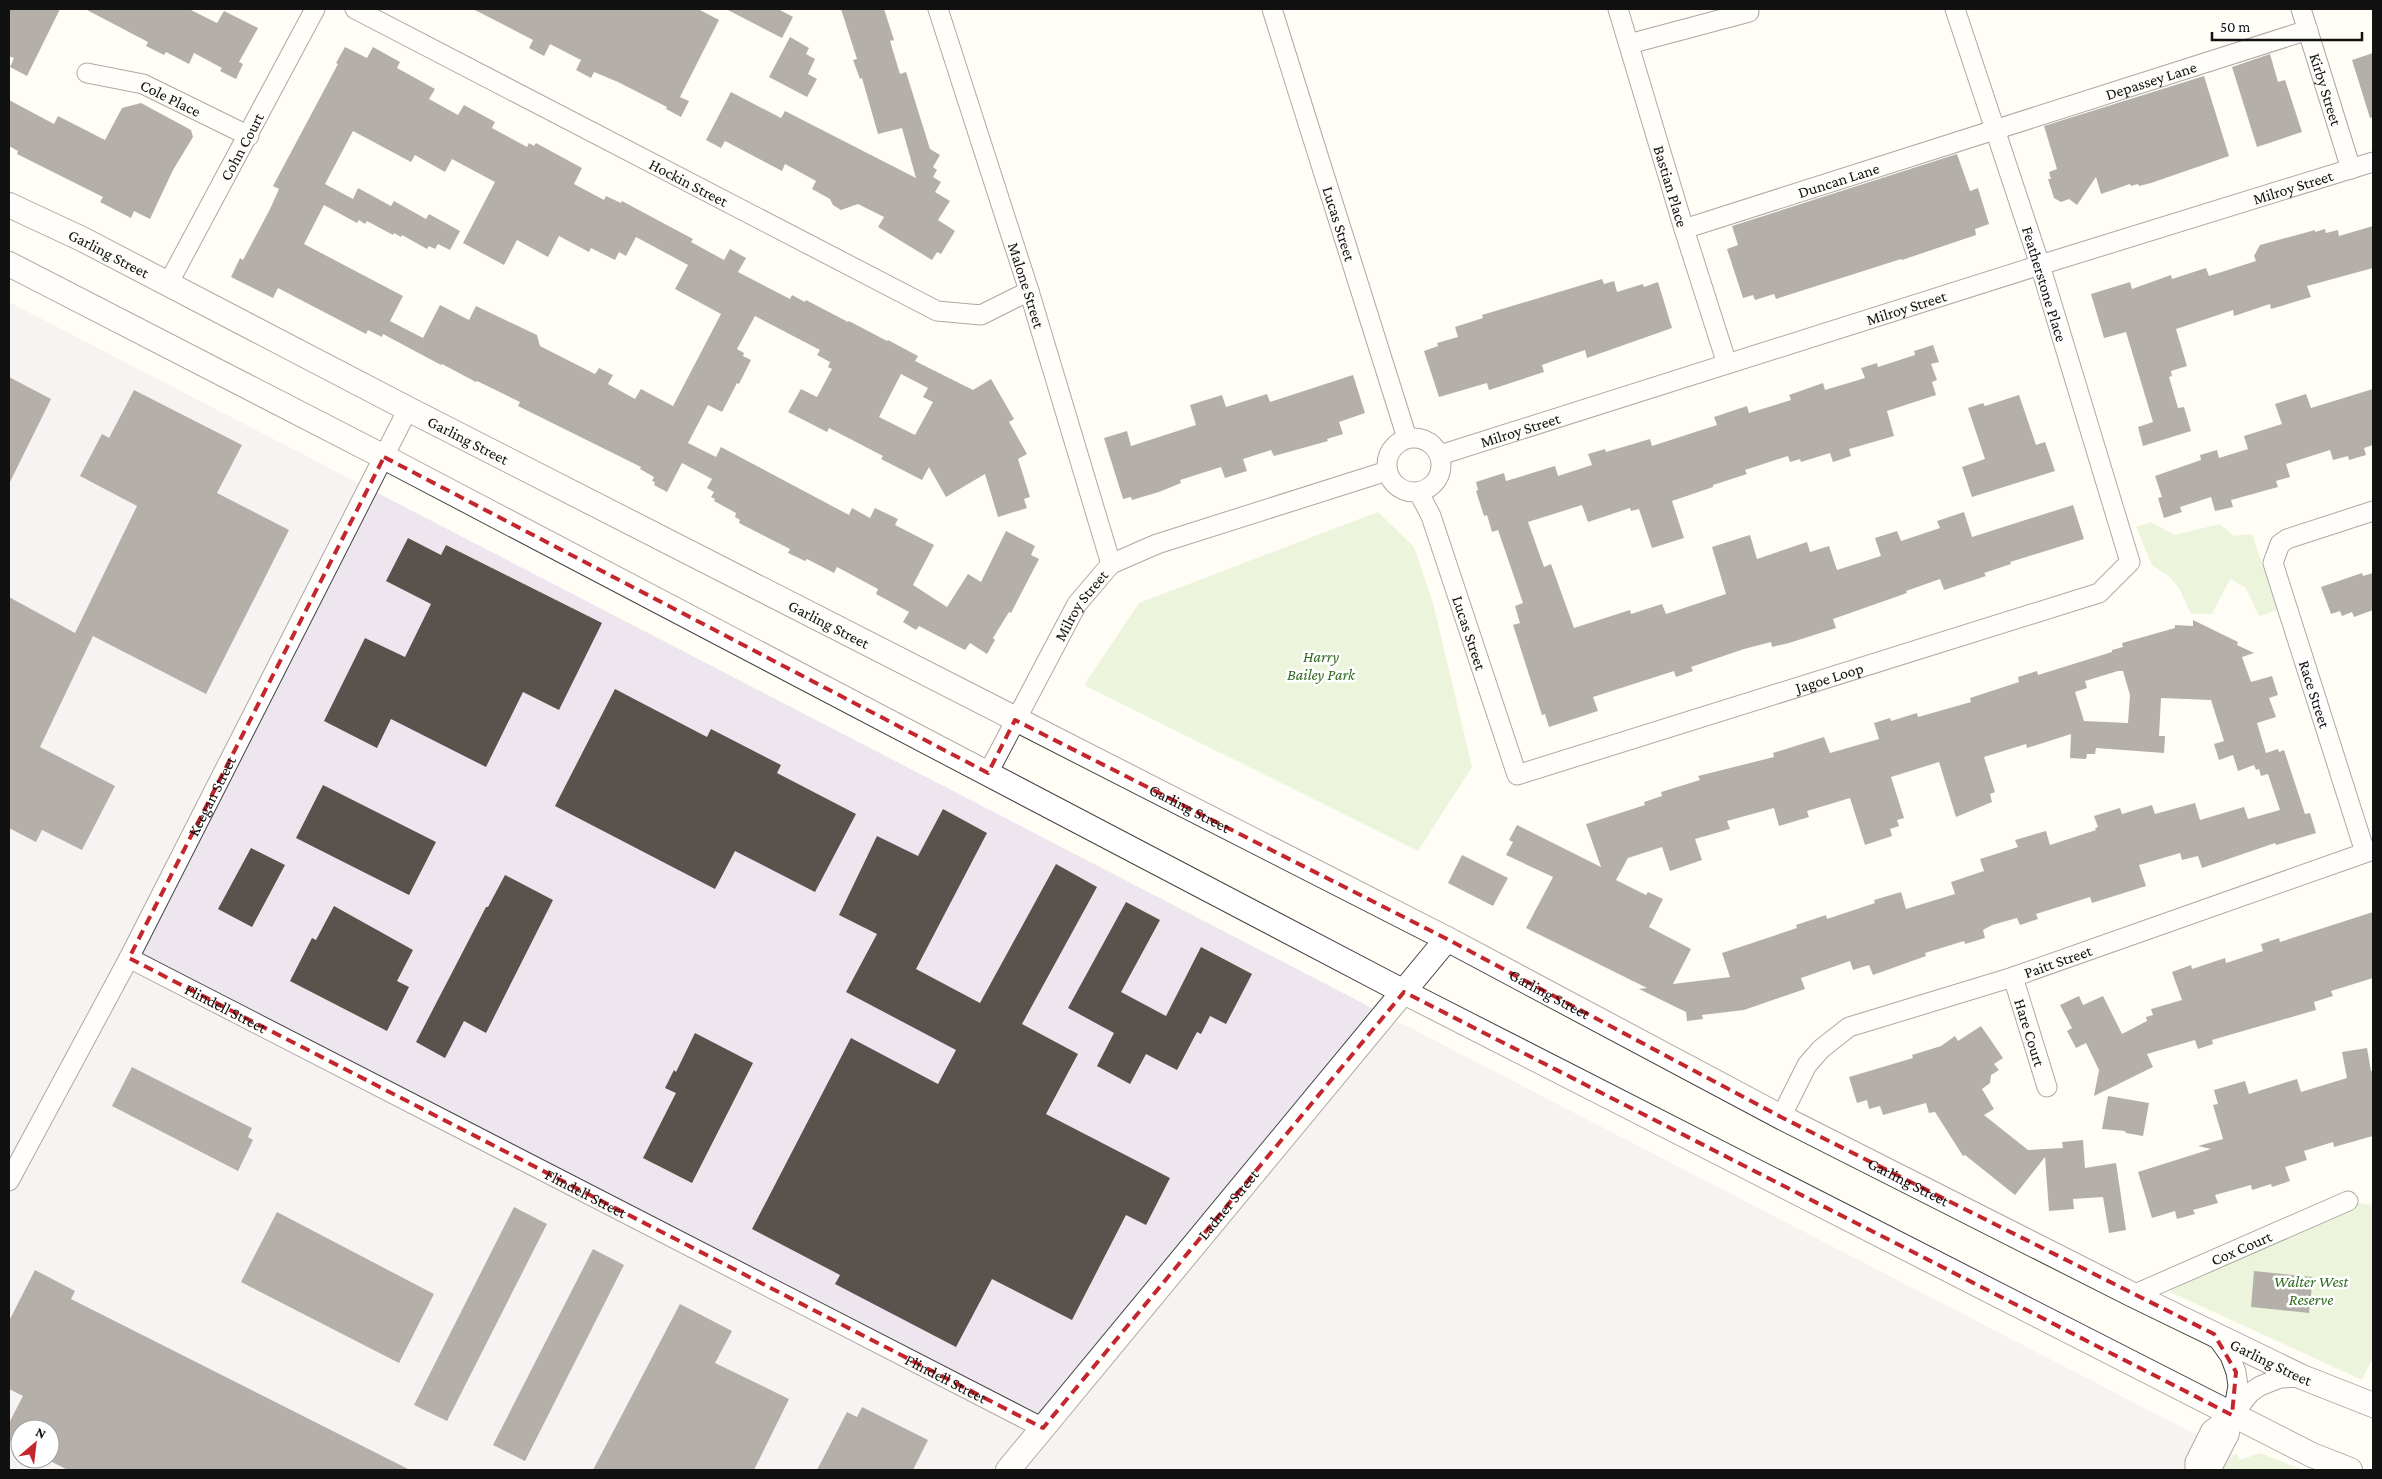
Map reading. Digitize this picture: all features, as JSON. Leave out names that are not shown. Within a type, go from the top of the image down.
[{"type":"street","name":"Cohn Court","points":[[168,284],[249,136],[315,9]]},
{"type":"street","name":"Hockin Street","points":[[355,9],[937,311],[981,316],[1029,291]]},
{"type":"street","name":"Malone Street","points":[[938,9],[1029,291],[1111,564]]},
{"type":"street","name":"Lucas Street","points":[[1272,9],[1407,438]]},
{"type":"street","name":"Bastian Place","points":[[1618,9],[1684,229],[1728,364]]},
{"type":"street","name":"Featherstone Place","points":[[1955,9],[2040,265],[2130,562]]},
{"type":"street","name":"Kirby Street","points":[[2301,9],[2351,169]]},
{"type":"street","points":[[1629,44],[1749,12]]},
{"type":"street","name":"Depassey Lane","points":[[1994,131],[2308,30]]},
{"type":"street","name":"Cole Place","points":[[87,73],[143,84],[249,136]]},
{"type":"street","name":"Duncan Lane","points":[[1684,229],[1994,131]]},
{"type":"street","name":"Milroy Street","points":[[1440,455],[2040,265],[2373,162]]},
{"type":"street","name":"Garling Street","points":[[9,205],[82,239],[408,409],[1447,939],[1781,1117],[2133,1295],[2302,1377],[2372,1401]]},
{"type":"street","points":[[9,264],[384,456],[1404,992],[2312,1455],[2350,1470]]},
{"type":"street","name":"Keegan Street","points":[[9,1181],[129,958],[408,409]]},
{"type":"street","points":[[1407,438],[1423,439],[1436,448],[1440,455],[1441,472],[1438,479],[1426,490],[1419,492],[1402,490],[1390,479],[1387,471],[1386,464],[1390,451],[1407,438]]},
{"type":"street","name":"Milroy Street","points":[[988,773],[1077,604],[1111,564],[1157,544],[1387,471]]},
{"type":"street","name":"Lucas Street","points":[[1419,492],[1431,516],[1517,775]]},
{"type":"street","name":"Race Street","points":[[2369,851],[2273,563],[2280,544],[2286,539],[2373,511]]},
{"type":"street","name":"Jagoe Loop","points":[[1517,775],[2099,593],[2130,562]]},
{"type":"street","name":"Paitt Street","points":[[1781,1117],[1808,1065],[1820,1049],[1849,1027],[2012,977],[2369,851]]},
{"type":"street","name":"Ladner Street","points":[[1008,1470],[1447,939]]},
{"type":"street","name":"Flindell Street","points":[[129,958],[1042,1428]]},
{"type":"street","name":"Hare Court","points":[[2012,977],[2047,1087]]},
{"type":"street","name":"Cox Court","points":[[2133,1295],[2348,1201]]},
{"type":"street","points":[[2211,1470],[2229,1436],[2238,1386],[2236,1372],[2230,1356],[2214,1334]]},
{"type":"street","points":[[2195,1470],[2195,1462],[2211,1430],[2232,1414],[2250,1393],[2260,1386],[2280,1378],[2302,1377]]},
{"type":"highlighted area","points":[[384,457],[988,773],[1015,720],[1447,939],[1781,1117],[2214,1334],[2236,1372],[2232,1415],[1404,992],[1043,1428],[129,958]]},
{"type":"shaded area","points":[[9,302],[2239,1457],[2254,1470],[9,1470]]},
{"type":"green space","name":"Harry Bailey Park","points":[[1378,512],[1414,547],[1433,603],[1472,767],[1418,851],[1084,685],[1139,603]]},
{"type":"green space","points":[[2151,522],[2174,535],[2220,524],[2234,536],[2252,534],[2278,610],[2259,616],[2246,588],[2230,579],[2212,614],[2191,614],[2180,590],[2170,577],[2152,565],[2136,527]]},
{"type":"green space","name":"Walter West Reserve","points":[[2358,1203],[2373,1205],[2373,1358],[2362,1380],[2170,1292],[2174,1284]]},
{"type":"green space","points":[[2237,1453],[2240,1460],[2260,1453],[2303,1470],[2219,1470]]},
{"type":"building","points":[[9,9],[60,9],[27,76],[10,67],[14,58],[9,56]]},
{"type":"building","points":[[85,9],[189,9],[217,23],[224,11],[258,28],[239,62],[243,64],[236,79],[220,71],[222,68],[194,53],[189,64],[166,52],[164,55],[146,46],[148,42]]},
{"type":"building","points":[[473,9],[698,9],[719,20],[680,97],[689,101],[681,117],[666,109],[667,107],[618,82],[594,72],[591,78],[576,70],[581,60],[550,44],[544,56],[529,48],[533,40]]},
{"type":"building","points":[[726,9],[778,9],[793,17],[782,38]]},
{"type":"building","points":[[841,9],[884,9],[894,40],[890,41],[900,74],[906,72],[930,149],[940,155],[933,167],[937,170],[933,177],[941,182],[935,192],[950,201],[938,220],[955,231],[941,254],[937,252],[932,260],[878,227],[884,217],[858,204],[841,210],[833,205],[830,199],[812,189],[816,181],[785,164],[782,171],[725,141],[721,148],[706,140],[731,92],[781,118],[785,111],[916,178],[902,128],[878,134],[862,78],[860,79],[853,60],[857,59]]},
{"type":"building","points":[[790,37],[809,48],[806,54],[815,59],[808,74],[817,79],[807,97],[769,77]]},
{"type":"building","points":[[345,47],[367,58],[373,47],[400,62],[397,68],[435,89],[429,99],[458,115],[464,105],[495,122],[492,128],[527,147],[529,143],[534,146],[536,143],[582,168],[574,184],[604,200],[606,196],[621,203],[622,201],[693,239],[691,242],[724,260],[730,249],[746,258],[738,272],[790,299],[792,295],[805,302],[806,300],[888,340],[918,356],[915,361],[973,390],[991,379],[1014,419],[1009,422],[1027,454],[1018,459],[1030,497],[1024,499],[1027,508],[998,517],[985,474],[946,497],[929,467],[922,480],[881,459],[883,456],[829,428],[827,432],[788,412],[801,389],[817,397],[832,369],[828,367],[830,362],[817,355],[820,350],[755,316],[737,349],[744,353],[743,356],[751,360],[739,384],[737,383],[722,412],[708,405],[688,443],[716,457],[721,447],[849,515],[852,508],[870,518],[875,508],[898,519],[895,525],[934,545],[913,585],[947,607],[968,574],[981,582],[1006,531],[1035,546],[1031,555],[1039,559],[1011,613],[1009,612],[993,638],[995,640],[987,654],[970,643],[965,650],[919,626],[916,630],[903,622],[909,612],[876,594],[878,589],[837,567],[834,573],[807,559],[805,561],[788,553],[790,549],[739,523],[740,520],[735,517],[736,513],[714,501],[715,499],[711,497],[714,492],[707,488],[712,479],[682,463],[667,492],[654,485],[655,482],[652,481],[654,477],[640,469],[641,467],[518,406],[520,402],[441,365],[383,334],[382,337],[368,330],[366,334],[278,288],[273,298],[231,277],[240,258],[243,260],[270,209],[279,189],[273,186],[338,64],[336,63]],"holes":[[[353,131],[411,162],[415,155],[445,172],[452,159],[495,182],[463,243],[504,265],[517,240],[548,257],[559,236],[589,252],[591,248],[615,260],[619,252],[626,256],[636,237],[688,265],[675,289],[721,314],[673,406],[641,389],[635,399],[608,384],[613,375],[599,368],[595,374],[540,346],[537,335],[476,306],[469,320],[440,305],[423,338],[390,321],[403,296],[304,244],[324,205],[357,223],[359,220],[365,224],[367,221],[393,235],[394,233],[401,237],[402,235],[427,249],[429,246],[435,249],[438,244],[450,250],[460,231],[429,214],[426,219],[394,201],[391,206],[358,188],[353,199],[325,184]],[[901,374],[928,388],[923,397],[933,402],[915,435],[879,417]]]},
{"type":"building","points":[[2373,53],[2373,117],[2370,118],[2352,60]]},
{"type":"building","points":[[2270,54],[2278,82],[2285,80],[2302,132],[2257,147],[2232,67]]},
{"type":"building","points":[[2204,76],[2229,156],[2151,183],[2139,186],[2138,184],[2131,186],[2130,184],[2101,194],[2096,177],[2077,205],[2069,199],[2061,202],[2054,198],[2048,179],[2051,179],[2049,172],[2057,169],[2044,126]]},
{"type":"building","points":[[9,100],[54,124],[58,116],[105,140],[122,108],[141,103],[191,130],[193,137],[173,170],[150,219],[134,211],[131,218],[100,202],[103,197],[17,154],[18,151],[9,146]]},
{"type":"building","points":[[1957,154],[1970,191],[1978,188],[1989,224],[1975,229],[1976,235],[1776,299],[1774,294],[1755,300],[1753,295],[1743,298],[1727,249],[1738,245],[1732,226]]},
{"type":"building","points":[[2373,226],[2373,268],[2307,286],[2311,297],[2271,309],[2270,304],[2234,316],[2233,310],[2176,329],[2187,366],[2171,371],[2172,376],[2169,377],[2178,408],[2184,407],[2191,431],[2143,446],[2138,427],[2153,422],[2126,332],[2104,338],[2091,294],[2130,282],[2132,289],[2171,275],[2172,279],[2206,268],[2209,276],[2256,261],[2254,256],[2260,245],[2315,230],[2315,232],[2325,229],[2326,233],[2338,230],[2339,236]]},
{"type":"building","points":[[1602,279],[1604,284],[1614,281],[1617,292],[1643,284],[1644,287],[1658,282],[1672,328],[1587,358],[1585,350],[1542,365],[1544,372],[1489,390],[1487,383],[1439,397],[1424,351],[1438,346],[1437,343],[1458,337],[1455,327],[1483,318],[1482,315]]},
{"type":"building","points":[[1933,345],[1939,362],[1931,364],[1937,380],[1932,382],[1936,395],[1887,411],[1894,436],[1849,449],[1851,456],[1833,462],[1830,453],[1801,462],[1800,459],[1790,462],[1788,456],[1745,470],[1747,474],[1672,501],[1684,538],[1652,548],[1639,509],[1631,511],[1630,508],[1588,522],[1582,505],[1528,522],[1544,567],[1551,564],[1574,628],[1630,610],[1631,614],[1662,604],[1666,614],[1726,594],[1712,547],[1750,535],[1757,559],[1807,542],[1810,552],[1829,546],[1837,570],[1881,556],[1875,538],[1897,531],[1901,541],[1940,528],[1937,521],[1964,512],[1972,537],[2073,505],[2084,539],[2010,562],[2011,564],[1984,573],[1986,576],[1944,590],[1940,579],[1906,591],[1907,593],[1833,619],[1836,628],[1772,647],[1771,642],[1744,649],[1691,667],[1693,671],[1676,677],[1674,671],[1593,697],[1598,711],[1549,727],[1545,714],[1542,715],[1513,625],[1520,623],[1515,606],[1523,603],[1498,530],[1492,532],[1487,515],[1484,516],[1476,491],[1478,490],[1476,482],[1504,473],[1506,481],[1555,466],[1558,476],[1592,465],[1588,454],[1605,449],[1606,452],[1650,439],[1652,446],[1717,425],[1714,417],[1747,406],[1749,413],[1791,400],[1789,395],[1823,383],[1825,390],[1865,378],[1861,368],[1877,363],[1878,367],[1915,355],[1914,351]]},
{"type":"building","points":[[1353,375],[1365,413],[1339,422],[1343,434],[1327,439],[1328,441],[1274,456],[1271,450],[1243,459],[1247,471],[1225,478],[1221,467],[1180,480],[1181,483],[1159,492],[1132,500],[1131,497],[1123,499],[1104,438],[1127,431],[1131,446],[1196,425],[1190,405],[1222,395],[1226,407],[1267,394],[1270,402]]},
{"type":"building","points":[[9,377],[51,399],[9,484]]},
{"type":"building","points":[[2373,389],[2373,445],[2364,448],[2366,455],[2349,460],[2348,456],[2333,460],[2330,450],[2286,464],[2290,477],[2276,481],[2278,487],[2231,500],[2233,507],[2215,511],[2211,497],[2180,507],[2182,512],[2164,518],[2158,498],[2162,497],[2155,476],[2201,460],[2200,455],[2217,450],[2219,458],[2248,449],[2244,436],[2282,424],[2275,404],[2306,394],[2311,408]]},
{"type":"building","points":[[134,390],[242,445],[217,493],[289,530],[206,694],[93,636],[40,747],[115,786],[82,850],[42,830],[36,842],[9,828],[9,597],[75,633],[137,506],[80,476],[102,434],[109,438]]},
{"type":"building","points":[[2019,395],[2036,445],[2045,442],[2055,471],[1972,497],[1962,467],[1985,459],[1968,408],[1983,403],[1985,406]]},
{"type":"building","points":[[408,538],[441,555],[446,545],[602,623],[559,710],[523,692],[486,767],[391,719],[377,748],[324,721],[365,638],[405,657],[431,604],[386,581]]},
{"type":"building","points":[[2362,573],[2363,576],[2373,573],[2373,610],[2354,617],[2352,612],[2342,616],[2340,611],[2331,614],[2321,587]]},
{"type":"building","points":[[2193,620],[2238,642],[2237,645],[2254,653],[2242,657],[2251,682],[2272,676],[2278,695],[2269,698],[2276,717],[2257,723],[2266,753],[2278,749],[2279,752],[2284,750],[2305,814],[2310,813],[2316,833],[2276,845],[2275,843],[2202,868],[2198,856],[2182,860],[2180,853],[2139,865],[2146,886],[2092,903],[2090,897],[2036,914],[2038,919],[2020,925],[2017,918],[1992,925],[1983,930],[1985,938],[1965,944],[1964,941],[1925,953],[1926,956],[1873,975],[1869,965],[1853,970],[1850,961],[1801,978],[1805,989],[1744,1010],[1702,1015],[1703,1019],[1687,1021],[1686,1012],[1639,989],[1647,988],[1526,928],[1553,877],[1506,855],[1513,842],[1509,840],[1517,825],[1601,867],[1586,824],[1645,805],[1644,802],[1662,796],[1661,792],[1700,780],[1698,776],[1774,757],[1773,753],[1824,737],[1830,753],[1879,739],[1874,723],[1890,718],[1891,721],[1917,713],[1918,717],[1971,702],[1970,698],[2019,682],[2018,677],[2037,671],[2038,675],[2112,652],[2112,650],[2123,647],[2122,643],[2175,628],[2175,625],[2193,626]],"holes":[[[2123,671],[2130,695],[2128,723],[2084,721],[2075,692],[2087,688],[2085,681]],[[2161,698],[2211,700],[2224,741],[2214,744],[2219,760],[2233,755],[2238,771],[2254,765],[2256,770],[2259,769],[2261,776],[2268,774],[2280,810],[2248,819],[2244,807],[2200,820],[2195,803],[2155,814],[2152,805],[2122,814],[2120,808],[2094,816],[2098,827],[2095,828],[2096,830],[2050,845],[2046,831],[2015,840],[2018,847],[1980,859],[1984,871],[1951,882],[1955,894],[1906,909],[1901,892],[1874,900],[1875,903],[1827,919],[1826,915],[1796,925],[1797,928],[1722,953],[1730,977],[1673,984],[1691,949],[1649,927],[1663,899],[1648,892],[1646,895],[1616,880],[1628,858],[1662,847],[1670,871],[1702,860],[1695,839],[1730,829],[1727,821],[1774,808],[1779,826],[1809,817],[1807,811],[1850,798],[1865,845],[1892,836],[1890,829],[1899,826],[1897,820],[1904,818],[1891,777],[1939,762],[1956,817],[1992,802],[1990,794],[1995,792],[1984,757],[2026,744],[2027,748],[2071,734],[2070,758],[2086,759],[2087,754],[2095,754],[2096,748],[2164,753],[2165,736],[2159,736]]]},
{"type":"building","points":[[615,689],[707,737],[711,729],[781,765],[777,773],[856,814],[815,892],[735,851],[715,889],[555,806]]},
{"type":"building","points":[[323,785],[436,842],[409,895],[296,838]]},
{"type":"building","points":[[943,809],[987,833],[916,969],[980,1003],[1056,864],[1097,887],[1022,1024],[1078,1054],[1046,1114],[1170,1178],[1146,1225],[1126,1215],[1072,1320],[992,1279],[956,1347],[835,1284],[840,1275],[752,1229],[851,1038],[938,1084],[956,1050],[846,992],[877,934],[839,915],[877,836],[918,856]]},
{"type":"building","points":[[251,848],[285,865],[252,927],[218,909]]},
{"type":"building","points":[[1462,855],[1508,878],[1493,906],[1448,883]]},
{"type":"building","points":[[505,875],[553,900],[486,1033],[464,1021],[445,1058],[416,1042],[486,907],[488,907]]},
{"type":"building","points":[[1126,902],[1160,920],[1121,992],[1166,1016],[1201,947],[1252,974],[1226,1024],[1210,1016],[1201,1034],[1197,1032],[1177,1070],[1146,1054],[1130,1084],[1097,1066],[1114,1033],[1068,1008]]},
{"type":"building","points":[[334,906],[413,950],[397,981],[409,987],[387,1031],[290,981],[312,938],[316,940]]},
{"type":"building","points":[[2373,912],[2373,978],[2331,991],[2333,996],[2314,1002],[2316,1010],[2212,1040],[2213,1044],[2198,1049],[2195,1040],[2147,1054],[2153,1067],[2094,1096],[2099,1070],[2086,1043],[2076,1048],[2067,1031],[2072,1028],[2060,1005],[2079,996],[2083,1005],[2103,996],[2122,1034],[2147,1021],[2146,1017],[2153,1015],[2151,1009],[2182,1000],[2172,972],[2191,965],[2192,969],[2225,958],[2226,963],[2263,951],[2261,944],[2279,938],[2280,942]]},
{"type":"building","points":[[1981,1026],[2003,1058],[1994,1064],[1999,1070],[1991,1075],[1990,1083],[1982,1089],[1994,1109],[1984,1115],[2028,1150],[2063,1148],[2062,1142],[2083,1140],[2085,1168],[2116,1163],[2126,1230],[2109,1233],[2103,1197],[2073,1199],[2074,1209],[2049,1211],[2045,1157],[2015,1195],[1965,1155],[1963,1156],[1935,1112],[1929,1113],[1926,1103],[1883,1115],[1880,1106],[1869,1109],[1867,1100],[1857,1103],[1849,1077],[1913,1058],[1912,1055],[1941,1046],[1955,1036],[1958,1041]]},
{"type":"building","points":[[695,1033],[753,1063],[692,1183],[643,1158],[676,1093],[665,1088],[674,1070],[676,1072]]},
{"type":"building","points":[[2367,1048],[2371,1071],[2373,1071],[2373,1136],[2334,1147],[2333,1142],[2304,1151],[2307,1160],[2285,1167],[2290,1181],[2272,1187],[2271,1184],[2252,1190],[2251,1185],[2215,1195],[2218,1203],[2193,1210],[2195,1214],[2177,1219],[2175,1211],[2152,1218],[2138,1172],[2211,1149],[2198,1146],[2223,1139],[2213,1105],[2218,1104],[2214,1090],[2245,1081],[2249,1094],[2297,1079],[2301,1092],[2347,1078],[2342,1052]]},
{"type":"building","points":[[132,1067],[252,1128],[248,1137],[253,1140],[238,1171],[112,1106]]},
{"type":"building","points":[[2108,1096],[2149,1103],[2143,1136],[2126,1133],[2125,1131],[2102,1129]]},
{"type":"building","points":[[514,1207],[547,1224],[447,1421],[414,1405]]},
{"type":"building","points":[[277,1212],[434,1294],[399,1363],[241,1282]]},
{"type":"building","points":[[593,1249],[624,1265],[525,1461],[493,1445]]},
{"type":"building","points":[[35,1270],[75,1291],[71,1299],[410,1470],[68,1470],[60,1466],[60,1419],[11,1419],[23,1396],[9,1389],[9,1321]]},
{"type":"building","points":[[2254,1271],[2313,1277],[2309,1313],[2251,1307]]},
{"type":"building","points":[[680,1304],[732,1331],[715,1363],[789,1399],[754,1470],[593,1470]]},
{"type":"building","points":[[862,1407],[928,1440],[913,1470],[817,1470],[847,1412],[857,1417]]},
{"type":"building","points":[[10,1421],[10,1441],[9,1440]]}]
